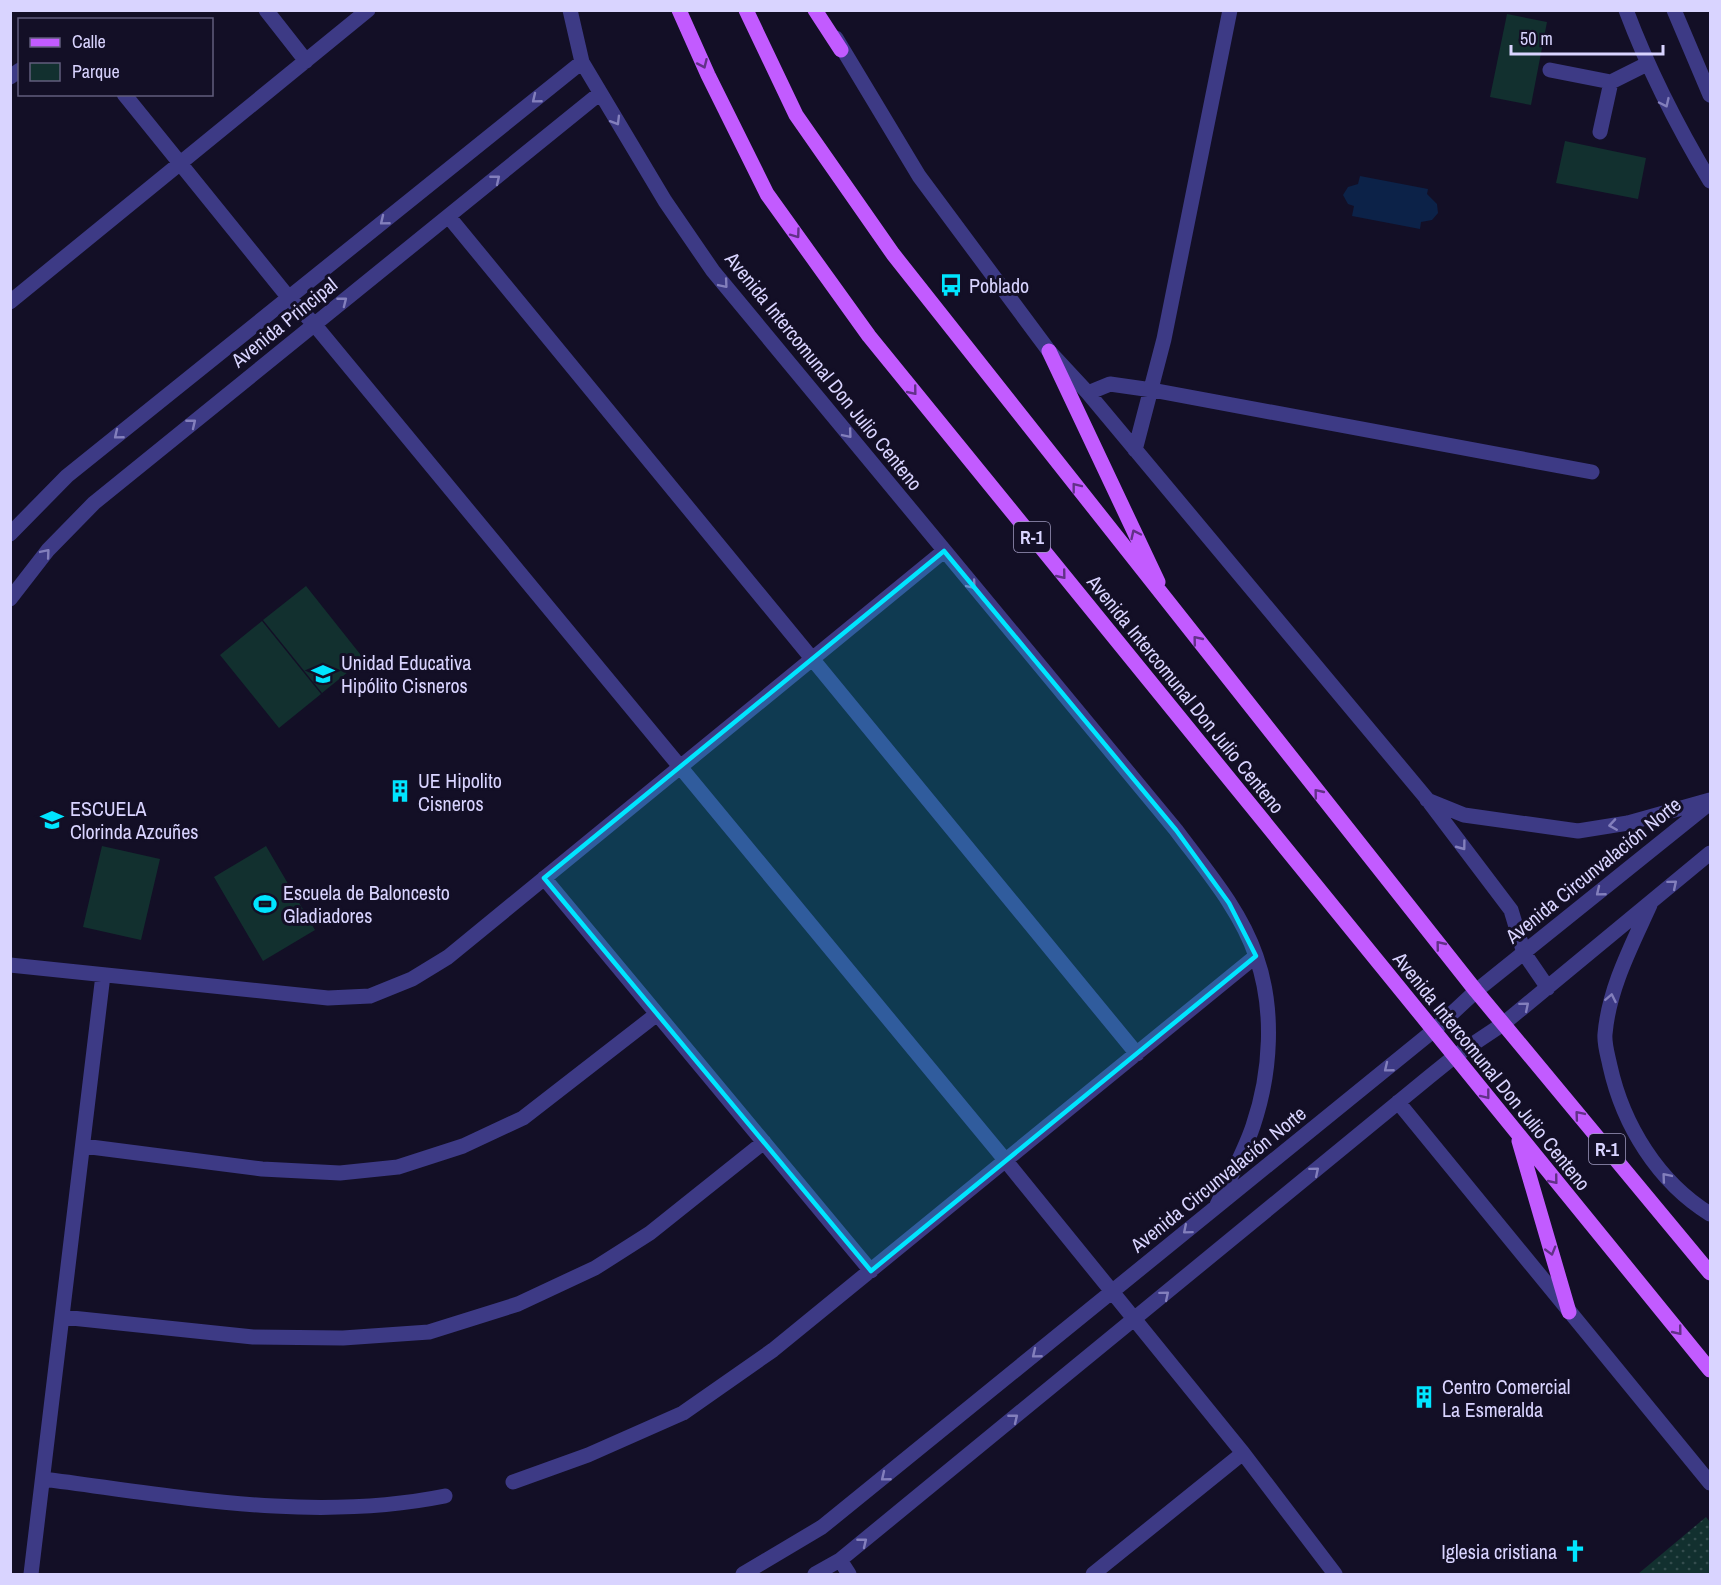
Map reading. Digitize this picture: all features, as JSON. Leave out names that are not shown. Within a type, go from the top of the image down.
[{"type":"main road","name":"Avenida Intercomunal Don Julio Centeno","points":[[679,10],[708,75],[767,194],[869,336],[1710,1370]]},
{"type":"main road","name":"Avenida Intercomunal Don Julio Centeno","points":[[746,10],[796,116],[893,254],[1169,606],[1476,991],[1710,1273]]},
{"type":"main road","points":[[814,10],[841,50]]},
{"type":"main road","points":[[1049,351],[1169,606]]},
{"type":"main road","points":[[1517,1135],[1569,1312]]},
{"type":"street","points":[[266,10],[306,61]]},
{"type":"street","points":[[10,302],[368,10]]},
{"type":"street","name":"Avenida Intercomunal Don Julio Centeno","points":[[570,10],[582,62],[599,94],[665,201],[713,271],[1176,830],[1229,903],[1256,956],[1268,1012],[1267,1066],[1253,1127],[1217,1205]]},
{"type":"street","points":[[824,10],[841,50],[919,176],[1049,351],[1088,393],[1427,799],[1511,910],[1524,954],[1548,988]]},
{"type":"street","points":[[1136,450],[1152,390],[1230,10]]},
{"type":"street","points":[[1626,10],[1674,123],[1710,182]]},
{"type":"street","points":[[1674,10],[1710,95]]},
{"type":"street","name":"Avenida Principal","points":[[10,534],[67,476],[582,62]]},
{"type":"street","points":[[1550,70],[1611,82],[1647,64]]},
{"type":"street","points":[[1600,132],[1611,82]]},
{"type":"street","name":"Avenida Principal","points":[[10,599],[48,550],[94,503],[599,94]]},
{"type":"street","points":[[126,96],[289,298],[314,324],[1006,1161],[1243,1453],[1335,1575]]},
{"type":"street","points":[[449,217],[1137,1054]]},
{"type":"street","points":[[1088,393],[1110,384],[1152,390],[1592,472]]},
{"type":"street","points":[[10,965],[328,998],[370,996],[412,979],[448,957],[944,551]]},
{"type":"street","points":[[1427,799],[1464,815],[1578,831],[1628,823],[1710,802]]},
{"type":"street","name":"Avenida Circunvalación Norte","points":[[743,1575],[822,1527],[1433,1031],[1476,991],[1710,802]]},
{"type":"street","points":[[815,1575],[840,1560],[1398,1102],[1455,1056],[1503,1024],[1710,853]]},
{"type":"street","points":[[544,878],[871,1271]]},
{"type":"street","points":[[1651,902],[1612,989],[1604,1037],[1613,1077],[1629,1123],[1638,1139],[1669,1181],[1710,1214]]},
{"type":"street","points":[[513,1482],[588,1455],[683,1413],[773,1350],[1256,956]]},
{"type":"street","points":[[31,1575],[103,975]]},
{"type":"street","points":[[83,1146],[262,1169],[340,1173],[398,1167],[463,1146],[523,1118],[657,1014]]},
{"type":"street","points":[[1398,1102],[1710,1483]]},
{"type":"street","points":[[62,1317],[253,1337],[343,1338],[429,1332],[518,1304],[595,1268],[650,1233],[764,1142]]},
{"type":"street","points":[[1093,1575],[1243,1453]]},
{"type":"street","points":[[43,1479],[263,1508],[333,1509],[411,1503],[445,1497]]},
{"type":"street","points":[[840,1560],[849,1575]]},
{"type":"highlighted area","points":[[944,551],[1176,830],[1229,903],[1256,956],[871,1271],[544,878]]},
{"type":"green space","points":[[1507,14],[1547,22],[1531,105],[1490,97]]},
{"type":"green space","points":[[1565,141],[1646,158],[1638,199],[1556,183]]},
{"type":"green space","points":[[306,586],[364,659],[322,693],[263,620]]},
{"type":"green space","points":[[262,621],[321,694],[279,728],[220,655]]},
{"type":"green space","points":[[102,846],[160,859],[141,940],[83,927]]},
{"type":"green space","name":"Escuela de Baloncesto Gladiadores","points":[[266,846],[315,930],[263,961],[214,877]]},
{"type":"green space","points":[[1706,1517],[1710,1522],[1710,1574],[1638,1574]]},
{"type":"water","points":[[1360,176],[1428,189],[1427,194],[1437,204],[1438,213],[1432,220],[1421,222],[1420,229],[1352,216],[1354,206],[1348,204],[1343,195],[1348,187],[1358,184]]},
{"type":"place","name":"Poblado","points":[[951,285]]},
{"type":"place","name":"Unidad Educativa Hipólito Cisneros","points":[[323,674]]},
{"type":"place","name":"UE Hipolito Cisneros","points":[[400,791]]},
{"type":"place","name":"ESCUELA Clorinda Azcuñes","points":[[52,820]]},
{"type":"place","name":"Escuela de Baloncesto Gladiadores","points":[[265,904]]},
{"type":"place","name":"Centro Comercial La Esmeralda","points":[[1424,1397]]},
{"type":"place","name":"Iglesia cristiana","points":[[1575,1551]]}]
